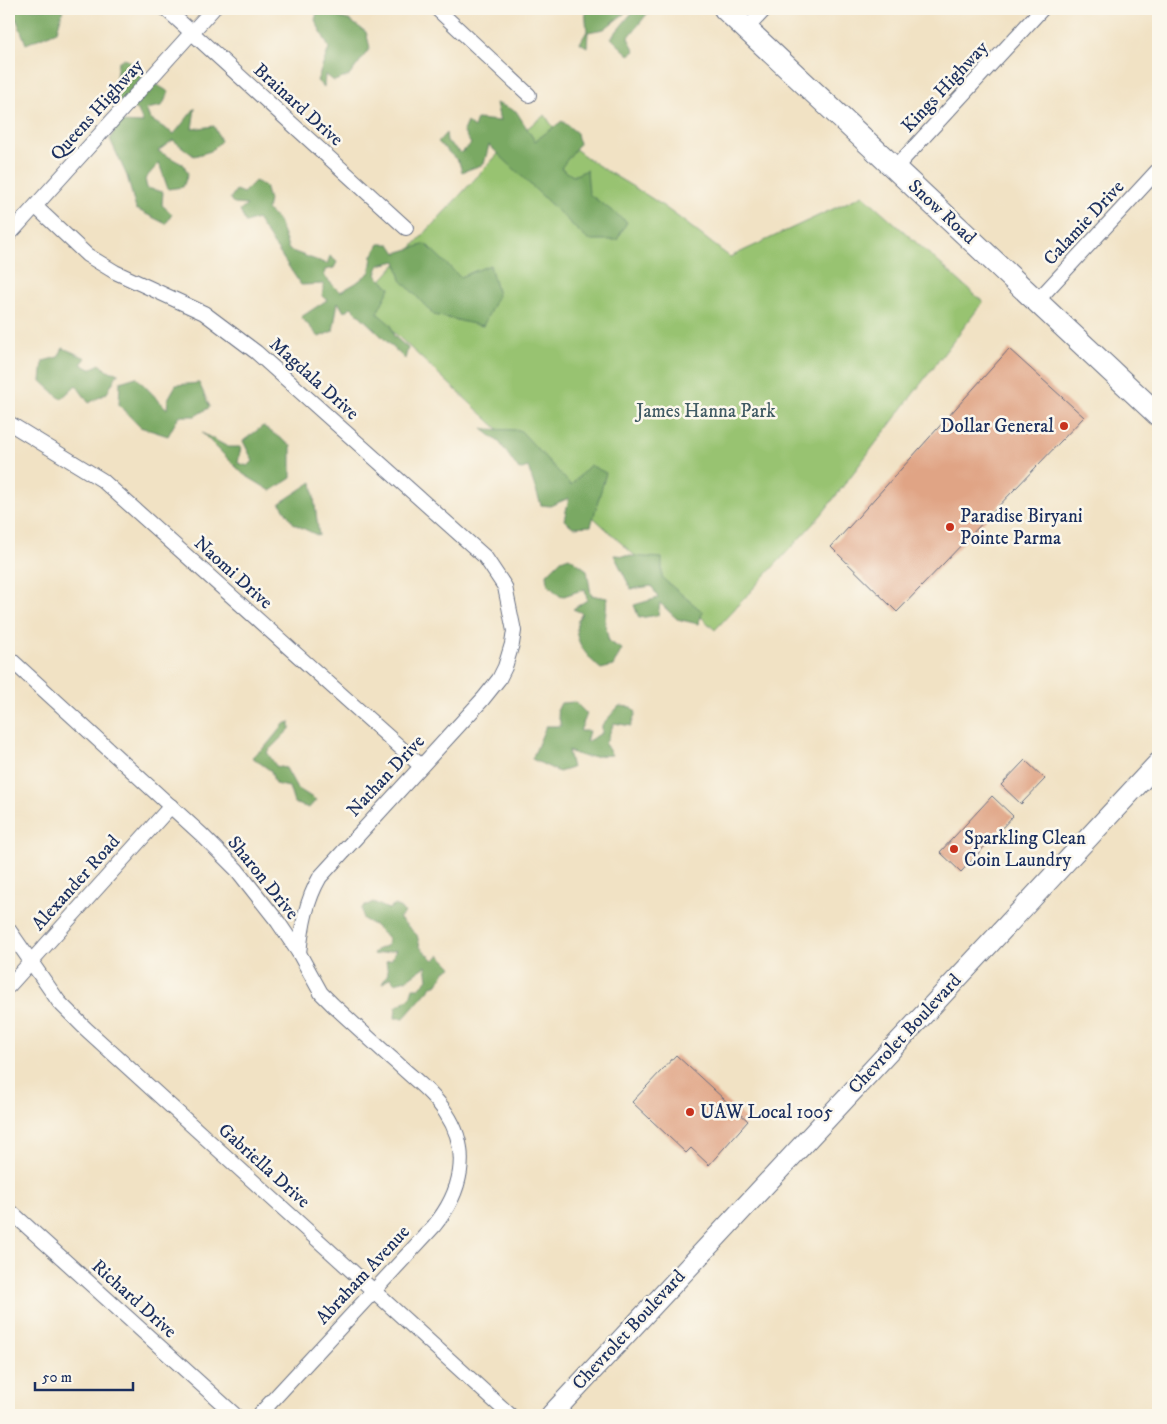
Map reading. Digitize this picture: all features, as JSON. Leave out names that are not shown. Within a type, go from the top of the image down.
[{"type":"main road","name":"Snow Road","points":[[725,9],[1158,415]]},
{"type":"main road","name":"Chevrolet Boulevard","points":[[551,1415],[1158,763]]},
{"type":"street","name":"Brainard Drive","points":[[166,9],[406,228]]},
{"type":"street","name":"Queens Highway","points":[[9,235],[213,9]]},
{"type":"street","points":[[437,9],[529,95]]},
{"type":"street","points":[[747,28],[766,9]]},
{"type":"street","name":"Kings Highway","points":[[895,168],[1042,9]]},
{"type":"street","name":"Calamie Drive","points":[[1037,301],[1158,170]]},
{"type":"street","name":"Magdala Drive","points":[[36,207],[87,255],[115,272],[204,313],[256,352],[485,558],[505,587],[514,631]]},
{"type":"street","name":"Naomi Drive","points":[[9,423],[102,480],[421,766]]},
{"type":"street","name":"Nathan Drive","points":[[298,953],[306,909],[313,888],[320,877],[483,699],[499,679],[509,656],[514,631]]},
{"type":"street","name":"Sharon Drive","points":[[9,658],[171,806],[237,870],[278,922],[321,993],[428,1092],[451,1121],[459,1144]]},
{"type":"street","name":"Alexander Road","points":[[9,986],[171,806]]},
{"type":"street","name":"Gabriella Drive","points":[[9,930],[59,1002],[86,1030],[510,1415]]},
{"type":"street","name":"Abraham Avenue","points":[[259,1415],[446,1212],[457,1186],[461,1169],[459,1144]]},
{"type":"street","name":"Richard Drive","points":[[9,1210],[235,1415]]},
{"type":"green space","points":[[9,9],[63,9],[57,31],[26,44],[16,18],[9,36]]},
{"type":"green space","points":[[318,9],[335,9],[340,18],[349,20],[366,32],[370,48],[349,76],[334,81],[325,74],[324,87],[317,81],[329,48],[315,20]]},
{"type":"green space","points":[[585,9],[623,9],[625,13],[604,29],[588,32],[587,47],[580,43],[587,31]]},
{"type":"green space","points":[[635,9],[651,9],[628,38],[635,51],[629,55],[611,38]]},
{"type":"green space","points":[[124,58],[141,68],[144,77],[169,92],[162,106],[146,109],[150,119],[174,134],[195,108],[192,129],[214,126],[221,141],[211,151],[194,156],[173,140],[158,151],[184,165],[188,174],[183,187],[168,189],[159,163],[145,179],[147,188],[163,192],[162,205],[172,214],[166,224],[136,209],[127,176],[110,139],[119,122],[143,123],[138,110],[113,99],[118,62]]},
{"type":"green space","points":[[496,103],[516,111],[535,141],[562,121],[577,133],[579,144],[561,168],[573,176],[587,170],[589,194],[627,222],[617,240],[588,240],[489,145],[484,164],[462,172],[459,162],[438,142],[446,133],[447,141],[461,153],[471,144],[463,131],[467,122],[474,128],[477,119],[500,121]]},
{"type":"green space","name":"James Hanna Park","points":[[545,115],[568,143],[583,155],[663,206],[730,257],[863,195],[983,302],[822,514],[715,630],[361,302],[510,141]]},
{"type":"green space","points":[[255,181],[265,186],[269,200],[267,209],[279,222],[289,250],[327,264],[330,256],[337,262],[334,268],[325,270],[324,276],[340,292],[370,272],[372,256],[379,244],[390,244],[396,253],[426,244],[460,277],[490,265],[498,295],[483,326],[434,315],[401,280],[396,261],[379,265],[376,275],[390,288],[377,313],[391,325],[394,336],[408,348],[405,359],[351,307],[344,312],[338,302],[333,331],[319,337],[301,317],[327,300],[322,296],[324,284],[301,285],[257,219],[246,223],[240,211],[247,205],[234,204],[230,199],[236,190],[243,193]]},
{"type":"green space","points":[[63,348],[86,358],[81,364],[90,369],[100,364],[107,371],[118,373],[107,393],[89,403],[76,385],[61,399],[41,381],[43,361],[58,357]]},
{"type":"green space","points":[[136,377],[167,409],[168,399],[176,385],[199,383],[210,407],[195,416],[179,416],[168,436],[140,427],[119,405],[120,382]]},
{"type":"green space","points":[[263,426],[291,446],[291,478],[271,491],[243,474],[202,433],[228,447],[241,447],[238,463],[248,466],[253,461],[243,441]]},
{"type":"green space","points":[[482,429],[520,430],[571,485],[590,465],[606,473],[591,526],[573,527],[564,520],[569,498],[550,506],[541,505],[528,467],[519,470],[500,443]]},
{"type":"green space","points":[[312,482],[319,536],[294,524],[280,503]]},
{"type":"green space","points":[[614,555],[662,558],[662,578],[703,612],[698,624],[677,619],[660,603],[658,615],[639,618],[634,605],[658,598],[652,586],[631,589]]},
{"type":"green space","points":[[569,557],[587,570],[591,595],[607,598],[605,623],[609,642],[622,649],[613,666],[601,669],[587,655],[577,637],[577,623],[582,613],[573,609],[587,600],[585,589],[561,597],[548,585],[547,574],[561,560]]},
{"type":"green space","points":[[575,702],[587,714],[580,731],[589,731],[586,742],[602,733],[602,725],[619,706],[631,707],[636,712],[631,726],[614,723],[605,744],[612,755],[585,757],[568,751],[572,768],[559,772],[532,759],[546,726],[561,726],[557,711],[561,703]]},
{"type":"green space","points":[[290,722],[290,729],[267,752],[276,766],[286,768],[297,788],[316,800],[309,808],[294,803],[289,787],[275,784],[271,771],[252,757],[266,746],[284,724]]},
{"type":"green space","points":[[373,902],[388,909],[396,905],[405,913],[399,918],[417,935],[420,947],[434,960],[440,955],[452,967],[445,971],[438,984],[432,986],[404,1018],[395,1018],[396,1007],[410,998],[413,988],[419,988],[428,979],[426,966],[406,980],[395,983],[390,977],[382,984],[388,973],[386,961],[392,959],[396,950],[373,955],[376,950],[387,946],[388,938],[374,925],[363,919],[362,908]]},
{"type":"building","points":[[1009,349],[1084,417],[897,612],[831,547]]},
{"type":"building","points":[[1025,760],[1045,779],[1021,804],[1001,785]]},
{"type":"building","points":[[992,796],[1013,816],[961,872],[940,852]]},
{"type":"building","name":"UAW Local 1005","points":[[676,1055],[748,1121],[709,1165],[691,1148],[686,1153],[632,1102]]},
{"type":"place","name":"Dollar General","points":[[1064,426]]},
{"type":"place","name":"Paradise Biryani Pointe Parma","points":[[950,527]]},
{"type":"place","name":"Sparkling Clean Coin Laundry","points":[[954,849]]},
{"type":"place","name":"UAW Local 1005","points":[[690,1112]]}]
